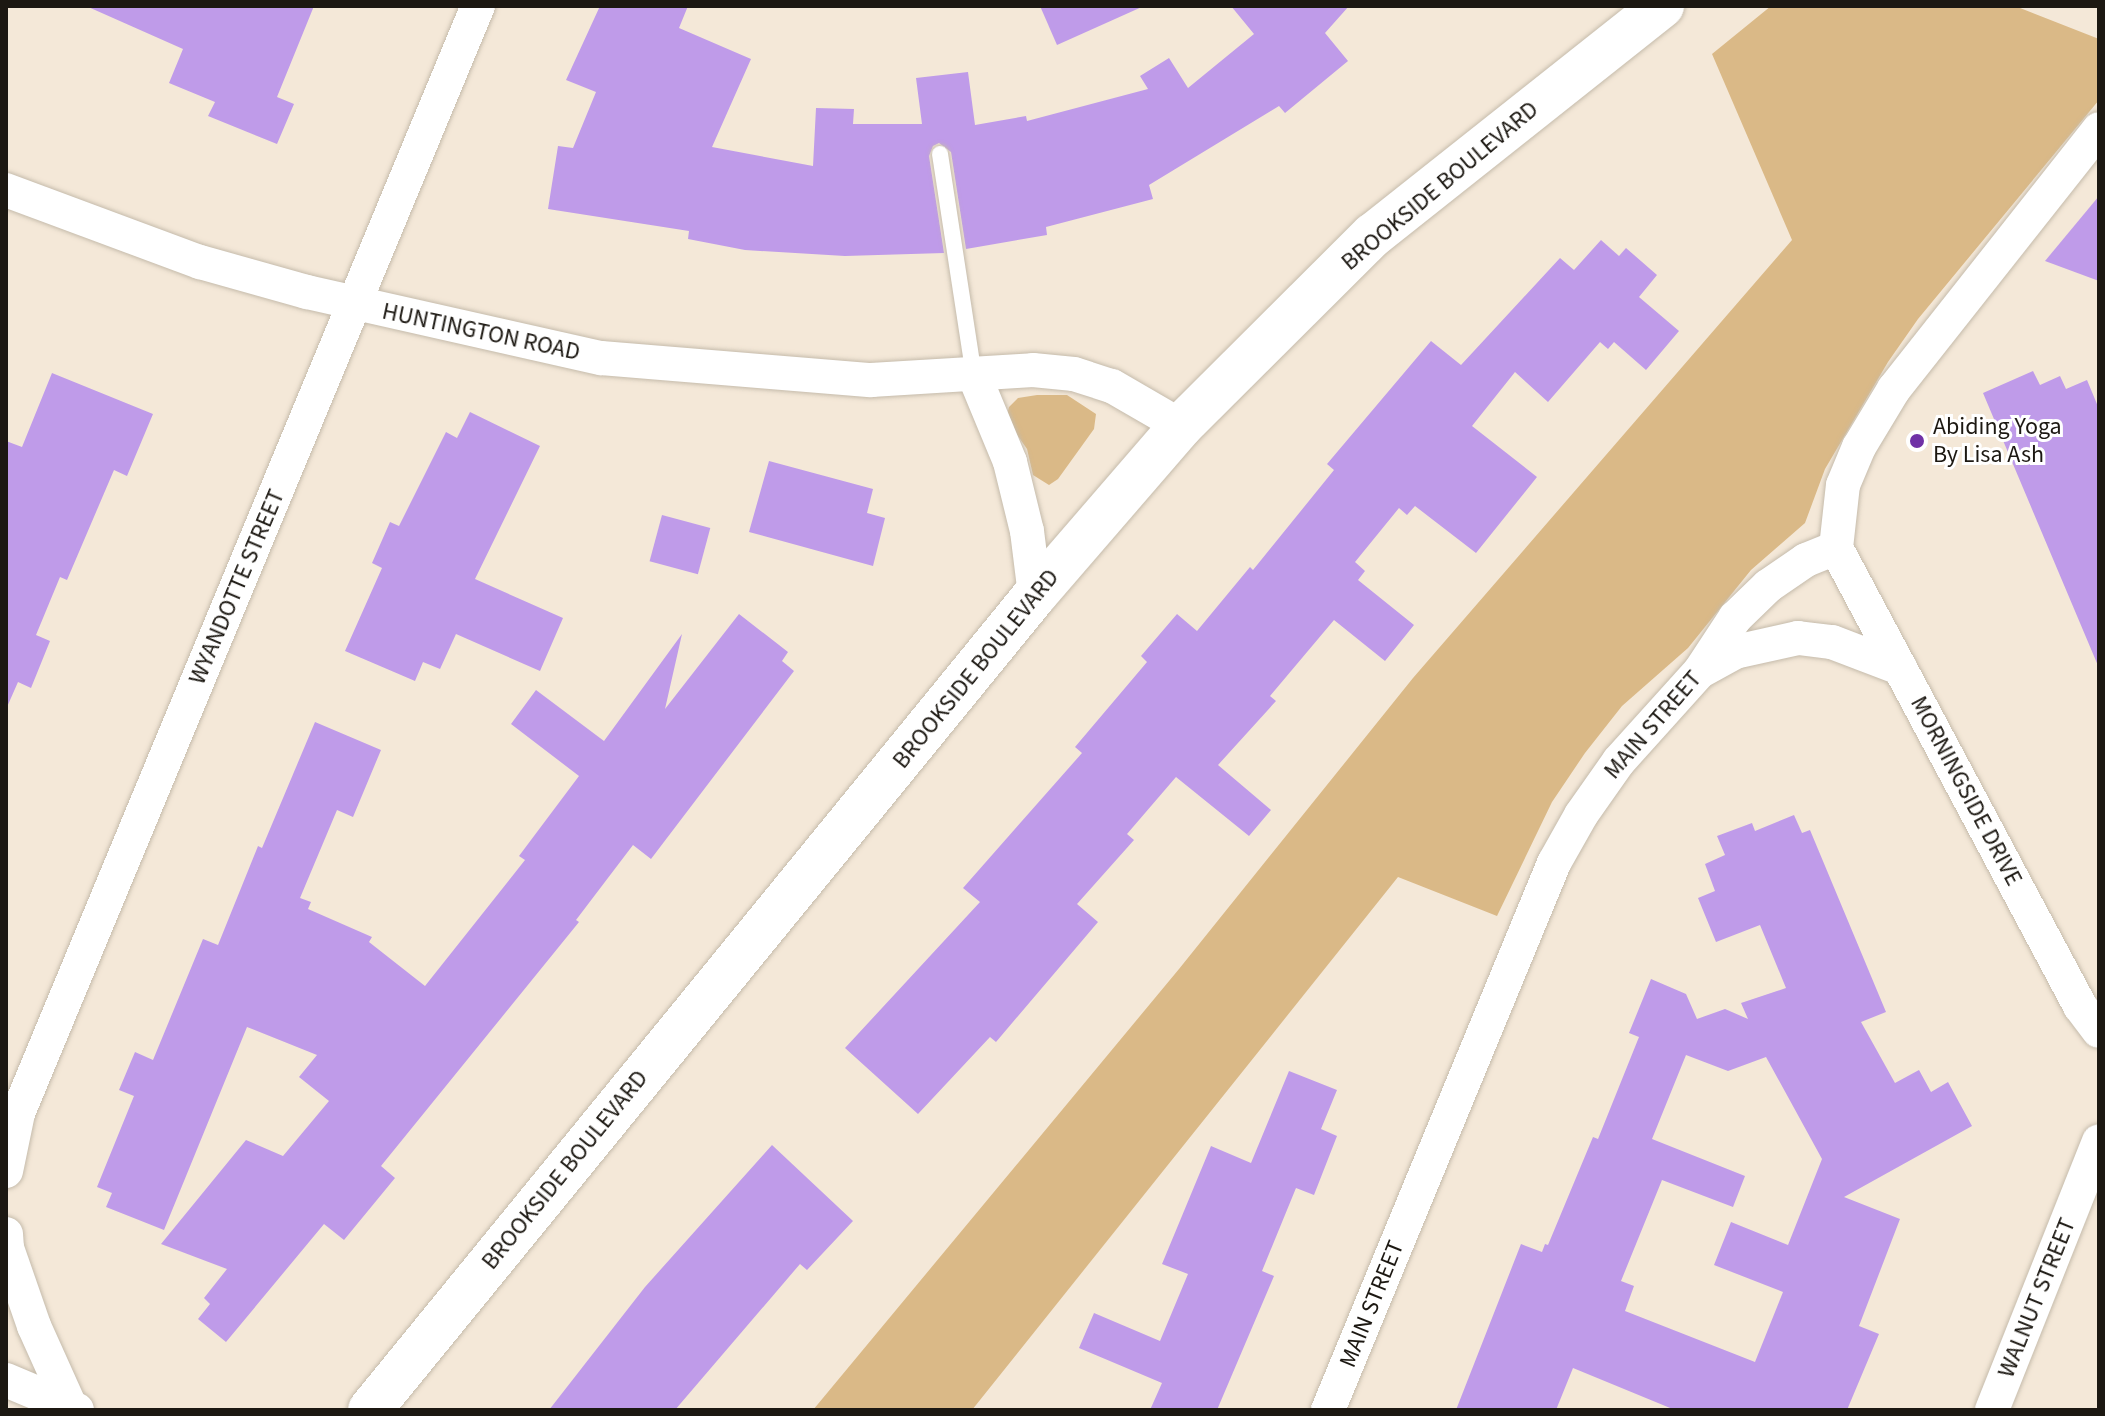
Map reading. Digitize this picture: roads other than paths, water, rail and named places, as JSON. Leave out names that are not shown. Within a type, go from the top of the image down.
[{"type":"main road","name":"BROOKSIDE BOULEVARD","points":[[370,1410],[1035,595],[1181,426],[1373,235],[1662,6]]},
{"type":"street","name":"WYANDOTTE STREET","points":[[6,1171],[18,1113],[478,6]]},
{"type":"street","points":[[1836,548],[1843,485],[1859,447],[1894,389],[2099,129]]},
{"type":"street","name":"HUNTINGTON ROAD","points":[[6,190],[200,262],[354,305],[601,358],[871,380],[1033,370],[1074,374],[1112,386],[1181,426]]},
{"type":"street","points":[[974,375],[1010,462],[1027,531],[1035,595]]},
{"type":"street","name":"MORNINGSIDE DRIVE","points":[[1836,548],[2080,1006],[2099,1031]]},
{"type":"street","name":"MAIN STREET","points":[[1328,1410],[1554,863],[1581,815],[1619,761],[1700,671],[1735,618],[1768,586],[1806,560],[1836,548]]},
{"type":"street","points":[[1700,671],[1735,652],[1798,638],[1832,642],[1868,653],[1900,668]]},
{"type":"street","name":"WALNUT STREET","points":[[1992,1410],[2099,1141]]},
{"type":"street","points":[[6,1234],[7,1248],[34,1326],[73,1408]]},
{"type":"street","points":[[6,1380],[73,1408]]},
{"type":"lane","points":[[940,154],[974,375]]},
{"type":"place","name":"Abiding Yoga By Lisa Ash","points":[[1917,441]]}]
